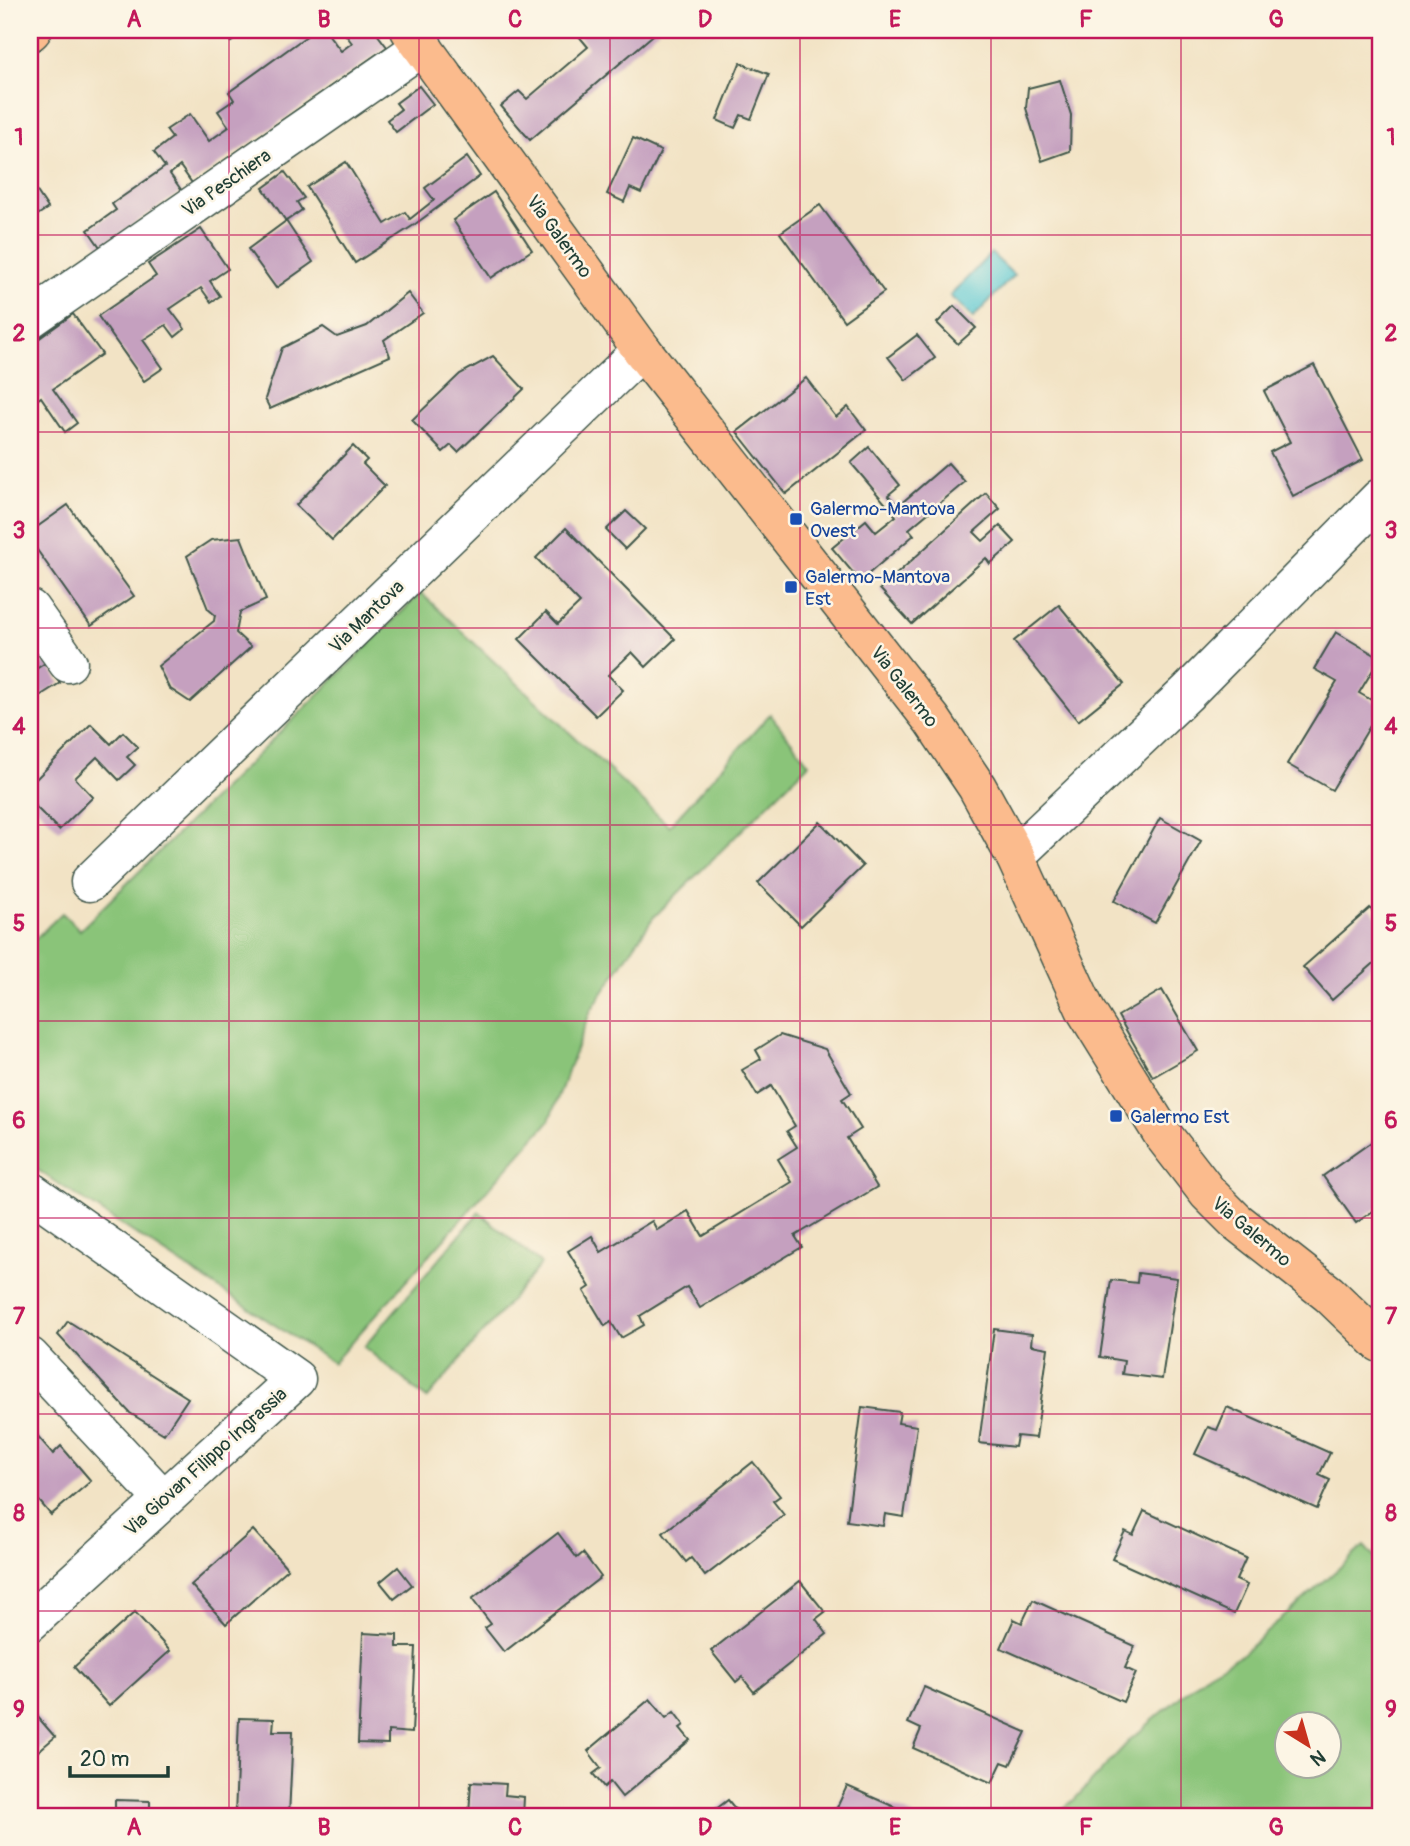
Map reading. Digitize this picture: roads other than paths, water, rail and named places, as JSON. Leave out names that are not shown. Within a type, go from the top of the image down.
[{"type":"main road","name":"Via Galermo","points":[[417,38],[642,349],[932,720],[977,787],[1015,856],[1086,1011],[1163,1135],[1208,1193],[1236,1221],[1329,1294],[1380,1343]]},
{"type":"street","name":"Via Peschiera","points":[[30,319],[417,38]]},
{"type":"street","name":"Via Mantova","points":[[90,882],[642,349]]},
{"type":"street","points":[[1015,856],[1178,702],[1380,498]]},
{"type":"street","points":[[30,609],[68,663]]},
{"type":"street","name":"Via Giovan Filippo Ingrassia","points":[[30,1191],[296,1379],[30,1622]]},
{"type":"street","points":[[30,1357],[163,1499]]},
{"type":"water","points":[[991,253],[1014,275],[973,318],[950,296]]},
{"type":"place","name":"Galermo-Mantova Ovest","points":[[796,519]]},
{"type":"place","name":"Galermo-Mantova Est","points":[[791,587]]},
{"type":"place","name":"Galermo Est","points":[[1116,1116]]}]
